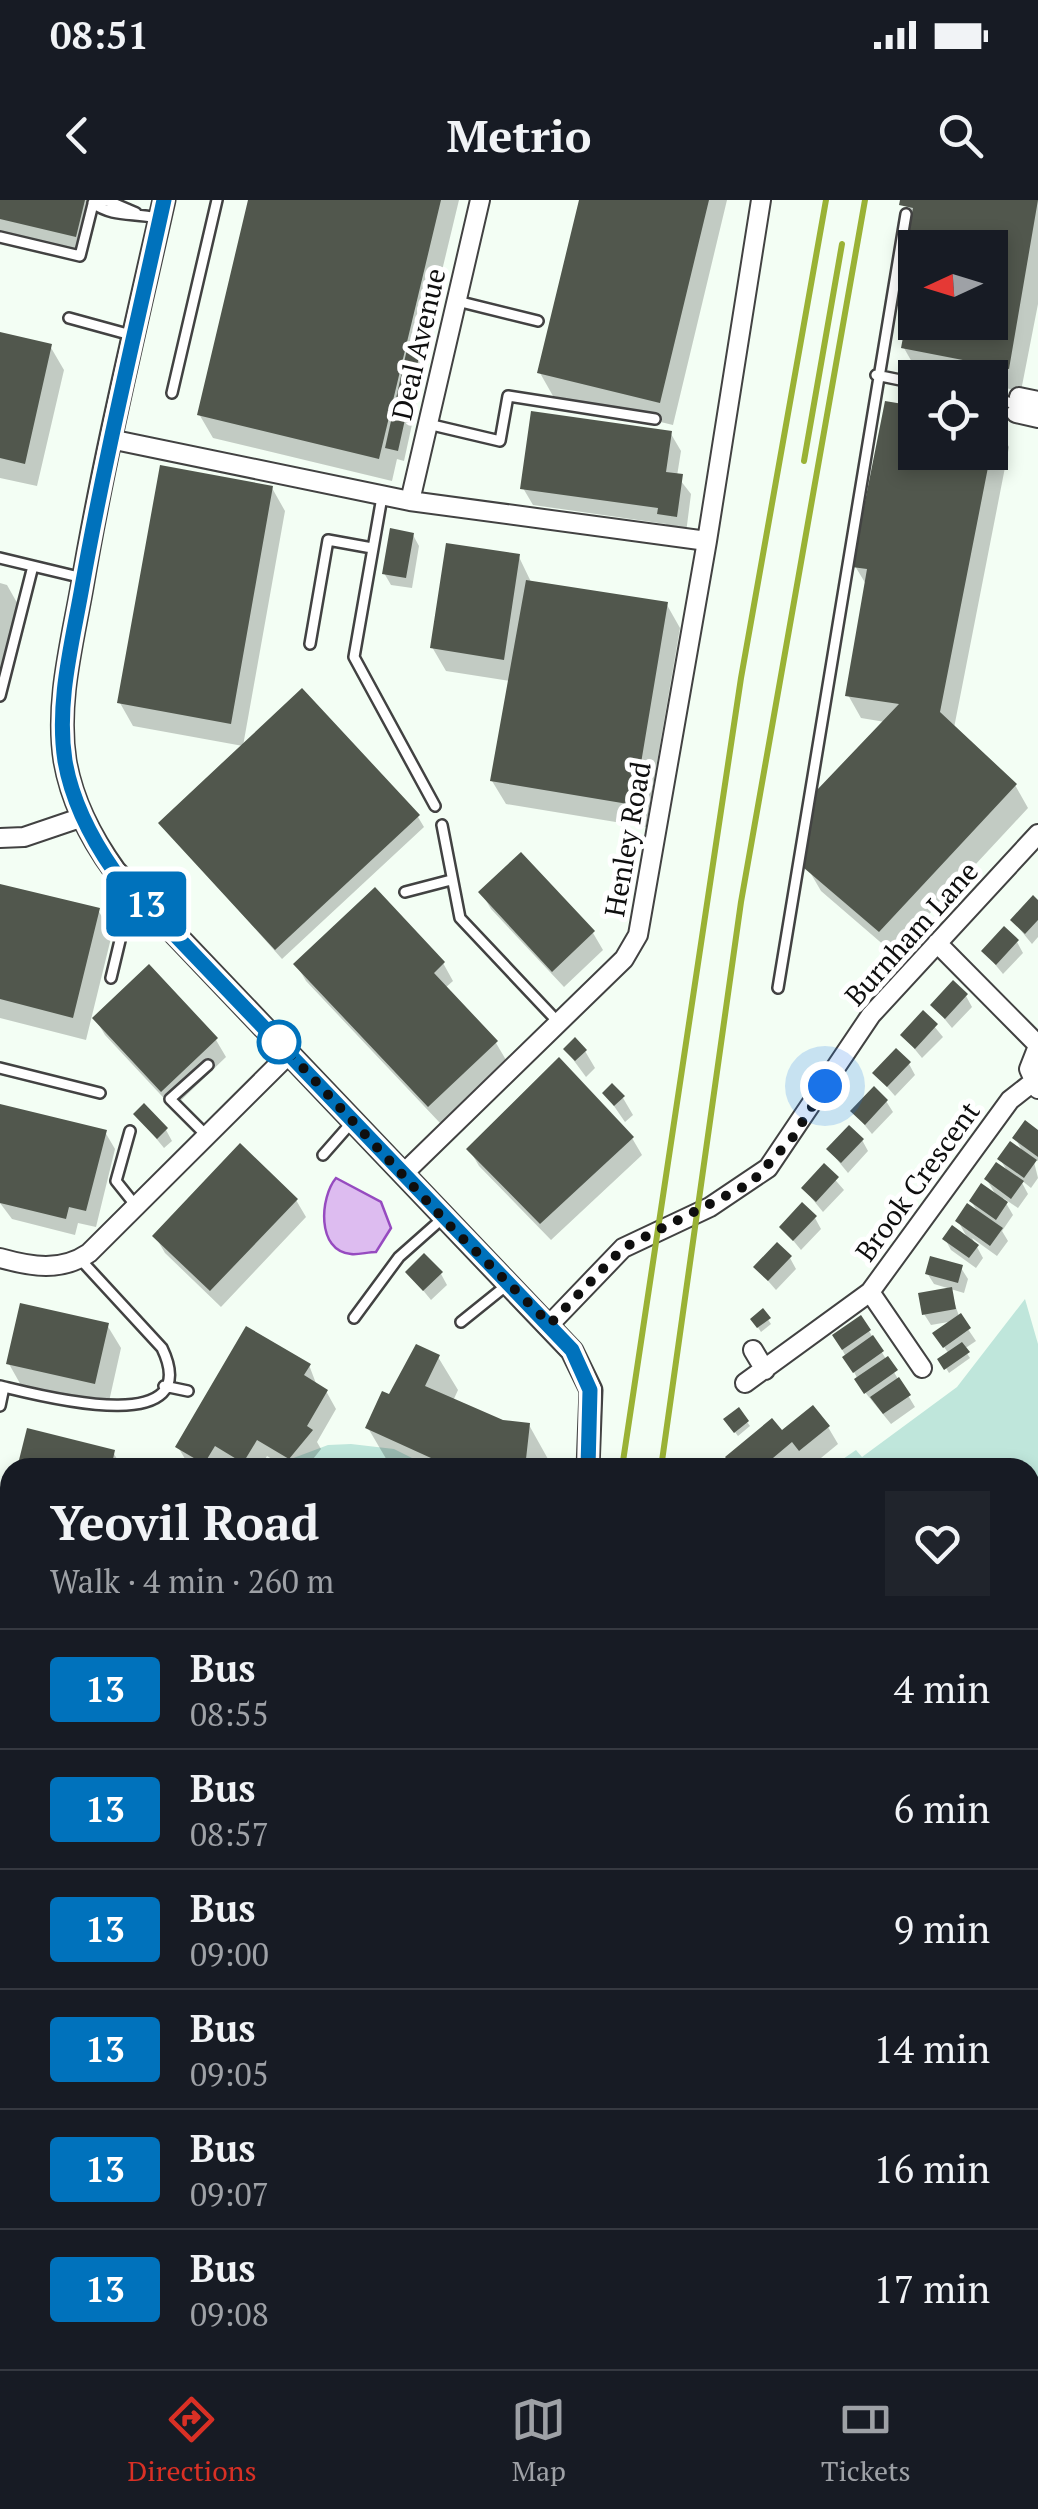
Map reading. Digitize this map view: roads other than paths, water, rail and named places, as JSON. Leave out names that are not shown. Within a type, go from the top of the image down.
[{"type":"street","name":"Deal Avenue","points":[[410,502],[480,200]]},
{"type":"street","name":"Henley Road","points":[[404,1172],[624,959],[638,936],[708,541],[761,200]]},
{"type":"street","points":[[162,209],[110,438],[62,710],[65,760],[83,817],[114,871],[572,1350],[590,1390],[588,1458]]},
{"type":"street","points":[[1017,404],[1038,401]]},
{"type":"street","points":[[1017,404],[1038,418]]},
{"type":"street","points":[[110,438],[410,502],[708,541]]},
{"type":"street","points":[[0,838],[24,837],[83,817]]},
{"type":"street","name":"Burnham Lane","points":[[550,1324],[623,1248],[710,1208],[768,1168],[871,1016],[1038,834]]},
{"type":"street","name":"Brook Crescent","points":[[922,1368],[870,1292],[1010,1100],[1035,1086],[1030,1069],[1038,1045],[936,943]]},
{"type":"street","points":[[0,1258],[46,1267],[80,1259],[290,1054]]},
{"type":"street","points":[[745,1382],[870,1292]]},
{"type":"street","points":[[752,1350],[765,1370]]},
{"type":"lane","points":[[172,393],[217,200]]},
{"type":"lane","points":[[0,237],[80,256],[93,202],[118,216],[162,209]]},
{"type":"lane","points":[[778,988],[876,375],[906,214]]},
{"type":"lane","points":[[456,301],[538,321]]},
{"type":"lane","points":[[69,318],[134,336]]},
{"type":"lane","points":[[876,375],[898,380]]},
{"type":"lane","points":[[428,424],[500,442],[508,396],[655,419]]},
{"type":"lane","points":[[1008,402],[1017,404]]},
{"type":"lane","points":[[382,496],[354,657],[435,806]]},
{"type":"lane","points":[[310,644],[328,540],[372,548]]},
{"type":"lane","points":[[0,558],[83,578]]},
{"type":"lane","points":[[0,696],[34,566]]},
{"type":"lane","points":[[442,826],[460,918],[558,1022]]},
{"type":"lane","points":[[405,892],[451,880]]},
{"type":"lane","points":[[111,978],[123,928],[146,905]]},
{"type":"lane","points":[[207,1136],[170,1099],[208,1065]]},
{"type":"lane","points":[[0,1068],[100,1093]]},
{"type":"lane","points":[[322,1155],[354,1120]]},
{"type":"lane","points":[[130,1132],[116,1181],[136,1206]]},
{"type":"lane","points":[[354,1318],[399,1257],[443,1218]]},
{"type":"lane","points":[[0,1406],[2,1386],[96,1406],[125,1407],[149,1400],[164,1386],[167,1365],[162,1348],[80,1259]]},
{"type":"lane","points":[[461,1322],[509,1284]]},
{"type":"lane","points":[[164,1386],[188,1391]]},
{"type":"railway","points":[[624,1458],[741,678],[826,200]]},
{"type":"railway","points":[[662,1458],[741,902],[865,200]]},
{"type":"railway","points":[[804,461],[842,244]]}]
